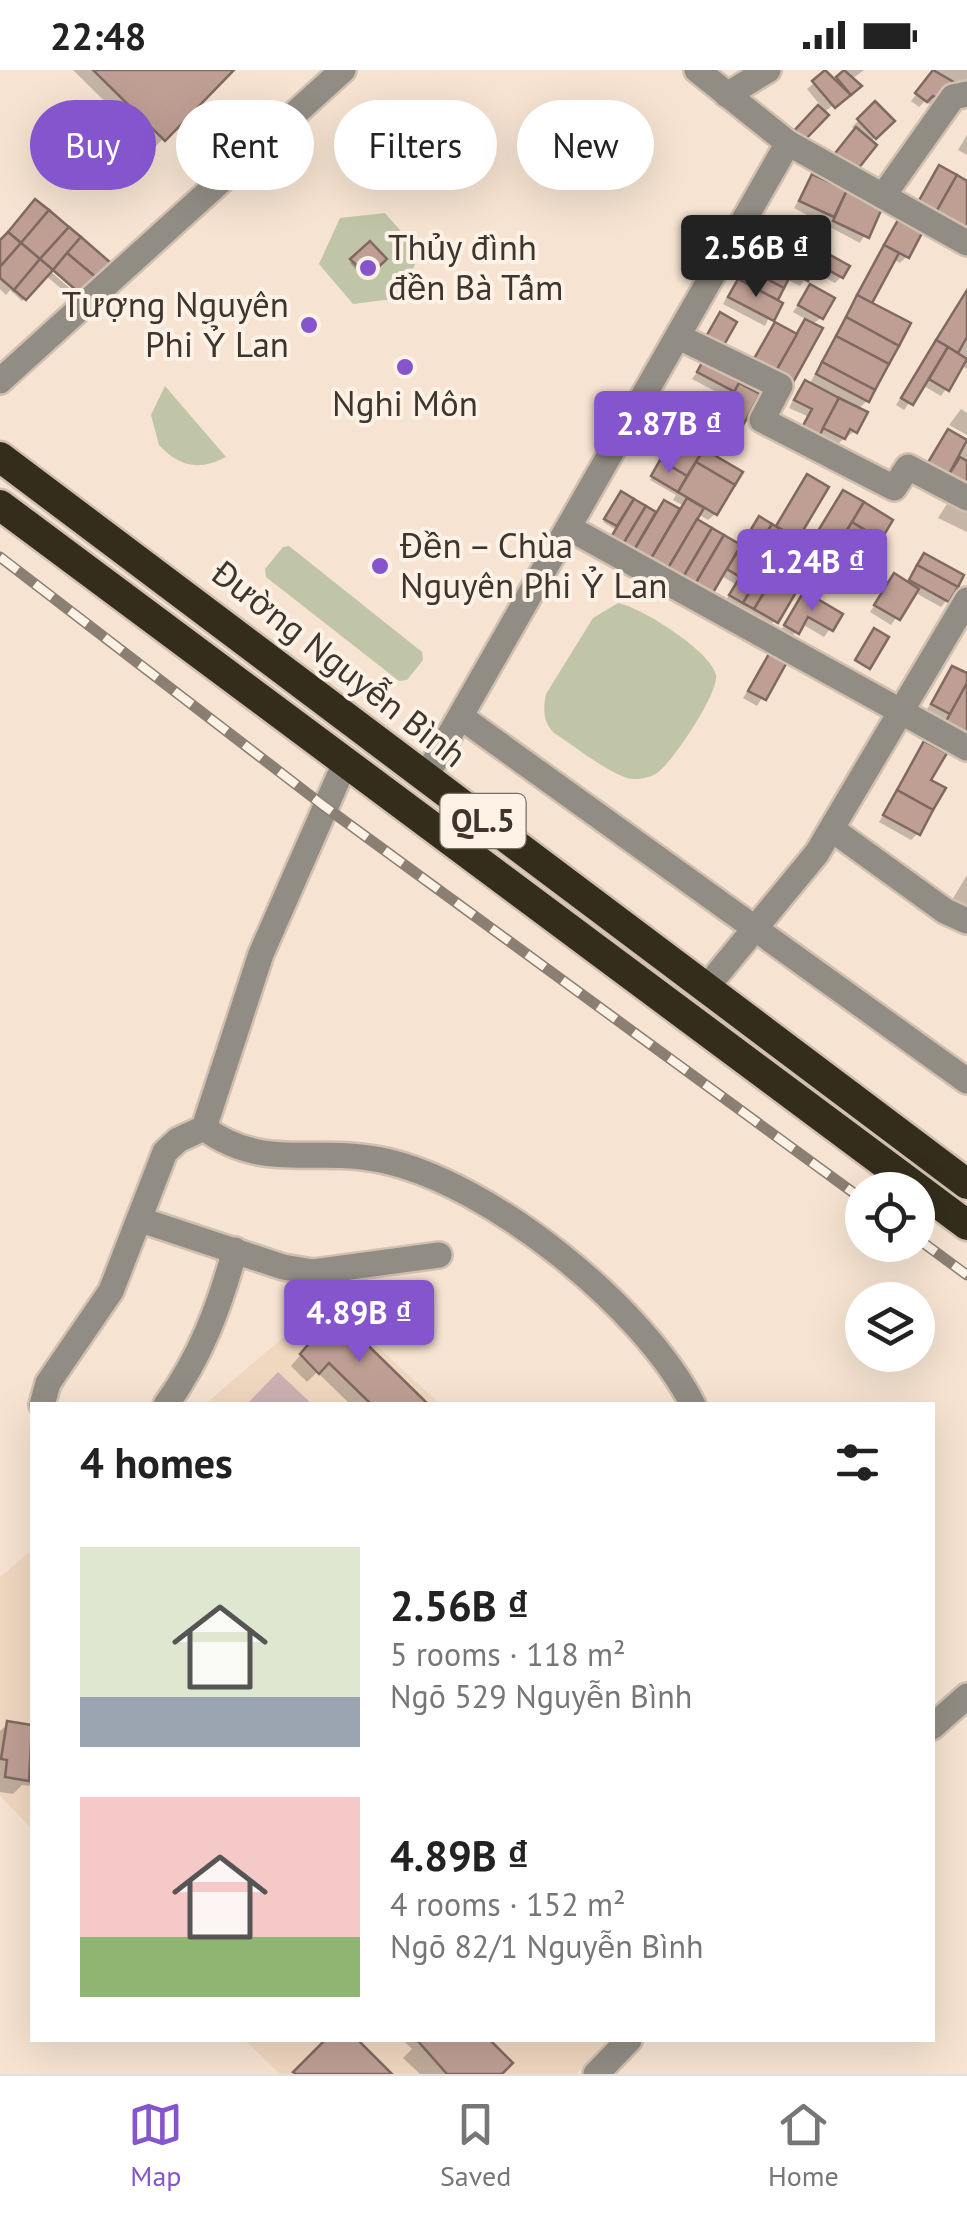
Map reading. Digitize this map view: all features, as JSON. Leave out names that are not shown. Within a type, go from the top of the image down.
[{"type":"highway","name":"Đường Nguyễn Bình","points":[[0,458],[188,594],[425,778],[967,1184]]},
{"type":"highway","name":"Đường Nguyễn Bình","points":[[0,506],[967,1225]]},
{"type":"street","points":[[0,381],[343,70]]},
{"type":"street","points":[[697,70],[788,143],[967,243]]},
{"type":"street","points":[[727,95],[768,70]]},
{"type":"street","points":[[882,196],[953,97],[967,94]]},
{"type":"street","points":[[425,778],[571,529],[788,143]]},
{"type":"street","points":[[679,338],[780,386],[762,420],[894,488],[908,468],[967,498]]},
{"type":"street","points":[[571,529],[967,748]]},
{"type":"street","points":[[706,988],[832,830],[967,600]]},
{"type":"street","points":[[461,717],[967,1080]]},
{"type":"street","points":[[43,1402],[48,1383],[111,1291],[165,1152],[178,1140],[204,1128],[261,954],[346,764]]},
{"type":"street","points":[[832,830],[945,911],[967,921]]},
{"type":"street","points":[[204,1128],[230,1146],[273,1157],[379,1159],[430,1174],[506,1216],[627,1312],[676,1372],[691,1402]]},
{"type":"street","points":[[141,1220],[313,1272],[439,1255]]},
{"type":"street","points":[[168,1402],[194,1365],[218,1312],[236,1250]]},
{"type":"street","points":[[935,1724],[967,1696]]},
{"type":"street","points":[[596,2074],[627,2042]]},
{"type":"shaded area","points":[[385,213],[420,253],[400,298],[353,304],[319,264],[340,218]]},
{"type":"shaded area","points":[[165,386],[226,457],[207,464],[190,464],[174,458],[159,445],[151,415]]},
{"type":"shaded area","points":[[289,546],[422,652],[423,660],[407,680],[399,681],[266,577],[265,569],[283,547]]},
{"type":"shaded area","points":[[618,603],[642,613],[689,643],[712,665],[716,675],[703,711],[683,742],[664,767],[640,779],[616,773],[594,760],[554,733],[545,715],[546,694],[593,618]]},
{"type":"shaded area","points":[[327,1300],[438,1402],[208,1402]]},
{"type":"shaded area","points":[[278,1372],[310,1402],[249,1402]]},
{"type":"shaded area","points":[[30,1552],[30,1827],[0,1796],[0,1577]]},
{"type":"shaded area","points":[[247,2042],[605,2042],[576,2074],[280,2074]]},
{"type":"building","points":[[93,70],[234,70],[205,100],[176,100],[176,130],[165,141],[156,132],[156,100],[123,100]]},
{"type":"building","points":[[825,70],[851,95],[835,108],[812,81]]},
{"type":"building","points":[[844,70],[862,86],[851,95],[836,77]]},
{"type":"building","points":[[933,70],[959,85],[944,104],[933,96],[927,102],[915,93]]},
{"type":"building","points":[[875,101],[895,121],[876,139],[857,119]]},
{"type":"building","points":[[818,105],[829,115],[800,145],[790,135]]},
{"type":"building","points":[[856,127],[877,145],[854,174],[832,157]]},
{"type":"building","points":[[939,165],[957,175],[935,214],[917,204]]},
{"type":"building","points":[[812,174],[847,190],[834,217],[799,201]]},
{"type":"building","points":[[957,175],[967,181],[967,229],[935,214]]},
{"type":"building","points":[[847,190],[883,206],[869,238],[833,221]]},
{"type":"building","points":[[35,199],[49,210],[21,243],[8,232]]},
{"type":"building","points":[[49,210],[69,227],[40,259],[21,243]]},
{"type":"building","points":[[898,220],[922,233],[909,258],[884,245]]},
{"type":"building","points":[[69,227],[81,237],[53,270],[40,259]]},
{"type":"building","points":[[787,231],[850,266],[843,278],[780,244]]},
{"type":"building","points":[[8,232],[21,243],[0,267],[0,240]]},
{"type":"building","points":[[81,237],[112,264],[99,280],[67,253]]},
{"type":"building","name":"Thủy đình đền Bà Tấm","points":[[370,241],[387,259],[368,277],[350,259]]},
{"type":"building","points":[[21,243],[40,259],[14,290],[0,278],[0,267]]},
{"type":"building","points":[[780,244],[817,264],[808,281],[771,260]]},
{"type":"building","points":[[884,245],[899,253],[872,303],[857,295]]},
{"type":"building","points":[[67,253],[99,280],[84,297],[53,270]]},
{"type":"building","points":[[750,256],[790,276],[784,288],[744,267]]},
{"type":"building","points":[[40,259],[53,270],[26,300],[14,290]]},
{"type":"building","points":[[749,270],[784,288],[778,300],[742,282]]},
{"type":"building","points":[[738,279],[783,303],[774,321],[728,297]]},
{"type":"building","points":[[810,284],[835,298],[823,319],[798,305]]},
{"type":"building","points":[[967,290],[967,337],[958,353],[936,340]]},
{"type":"building","points":[[857,295],[911,323],[899,346],[846,317]]},
{"type":"building","points":[[720,312],[737,322],[720,352],[703,342]]},
{"type":"building","points":[[846,317],[899,346],[889,364],[836,336]]},
{"type":"building","points":[[805,319],[823,328],[791,386],[773,376]]},
{"type":"building","points":[[775,322],[797,334],[773,376],[751,364]]},
{"type":"building","points":[[836,336],[889,364],[875,390],[822,362]]},
{"type":"building","points":[[936,340],[948,347],[913,405],[901,398]]},
{"type":"building","points":[[948,347],[967,359],[949,391],[929,379]]},
{"type":"building","points":[[705,357],[743,377],[735,392],[697,372]]},
{"type":"building","points":[[822,362],[875,390],[869,402],[816,374]]},
{"type":"building","points":[[805,380],[839,398],[816,442],[799,433],[812,409],[794,400]]},
{"type":"building","points":[[739,383],[760,394],[731,447],[710,437]]},
{"type":"building","points":[[839,398],[868,412],[857,433],[850,429],[845,439],[823,428]]},
{"type":"building","points":[[948,429],[967,440],[948,476],[927,464]]},
{"type":"building","points":[[677,433],[704,449],[687,476],[660,460]]},
{"type":"building","points":[[704,449],[743,472],[735,485],[696,462]]},
{"type":"building","points":[[960,457],[967,461],[967,487],[948,476]]},
{"type":"building","points":[[660,460],[687,476],[678,492],[651,476]]},
{"type":"building","points":[[696,462],[735,485],[717,515],[678,492]]},
{"type":"building","points":[[807,474],[829,487],[798,539],[776,526]]},
{"type":"building","points":[[843,490],[864,502],[831,557],[810,544]]},
{"type":"building","points":[[621,491],[634,499],[617,526],[604,519]]},
{"type":"building","points":[[687,498],[704,508],[667,570],[650,560]]},
{"type":"building","points":[[634,499],[646,506],[623,544],[611,537]]},
{"type":"building","points":[[664,500],[680,509],[650,560],[634,550]]},
{"type":"building","points":[[864,502],[893,520],[881,540],[852,522]]},
{"type":"building","points":[[646,506],[656,512],[634,550],[623,544]]},
{"type":"building","points":[[759,516],[772,524],[740,577],[727,569]]},
{"type":"building","points":[[697,519],[712,528],[682,579],[667,570]]},
{"type":"building","points":[[852,522],[881,540],[870,557],[841,540]]},
{"type":"building","points":[[772,524],[785,532],[743,603],[729,595]]},
{"type":"building","points":[[712,528],[724,535],[694,586],[682,579]]},
{"type":"building","points":[[724,535],[741,545],[711,596],[694,586]]},
{"type":"building","points":[[841,540],[870,557],[860,575],[831,557]]},
{"type":"building","points":[[924,553],[964,575],[958,587],[917,565]]},
{"type":"building","points":[[771,556],[782,563],[754,609],[743,603]]},
{"type":"building","points":[[782,563],[805,577],[778,623],[754,609]]},
{"type":"building","points":[[917,565],[958,587],[949,602],[909,580]]},
{"type":"building","points":[[894,573],[919,589],[900,620],[874,605]]},
{"type":"building","points":[[804,591],[843,614],[833,631],[808,617],[799,634],[784,625]]},
{"type":"building","points":[[874,628],[889,637],[870,669],[855,660]]},
{"type":"building","points":[[770,652],[787,662],[766,700],[748,691]]},
{"type":"building","points":[[952,666],[967,673],[967,683],[950,714],[931,704]]},
{"type":"building","points":[[967,683],[967,738],[944,725]]},
{"type":"building","points":[[924,741],[947,753],[931,780],[946,788],[933,810],[897,790]]},
{"type":"building","points":[[897,790],[933,810],[920,835],[883,815]]},
{"type":"building","points":[[335,1313],[426,1402],[369,1402],[329,1363],[319,1374],[300,1354]]},
{"type":"building","points":[[7,1721],[30,1725],[29,1781],[5,1777],[7,1760],[1,1759]]},
{"type":"building","points":[[323,2042],[360,2042],[392,2074],[296,2074],[293,2072]]},
{"type":"building","points":[[419,2042],[492,2042],[513,2063],[502,2074],[447,2074]]},
{"type":"railway","points":[[0,557],[324,806],[845,1187]]},
{"type":"railway","points":[[935,1251],[967,1275]]},
{"type":"place","name":"Thủy đình đền Bà Tấm","points":[[368,268]]},
{"type":"place","name":"Tượng Nguyên Phi Ỷ Lan","points":[[309,325]]},
{"type":"place","name":"Nghi Môn","points":[[405,367]]},
{"type":"place","name":"Đền – Chùa Nguyên Phi Ỷ Lan","points":[[380,566]]}]
